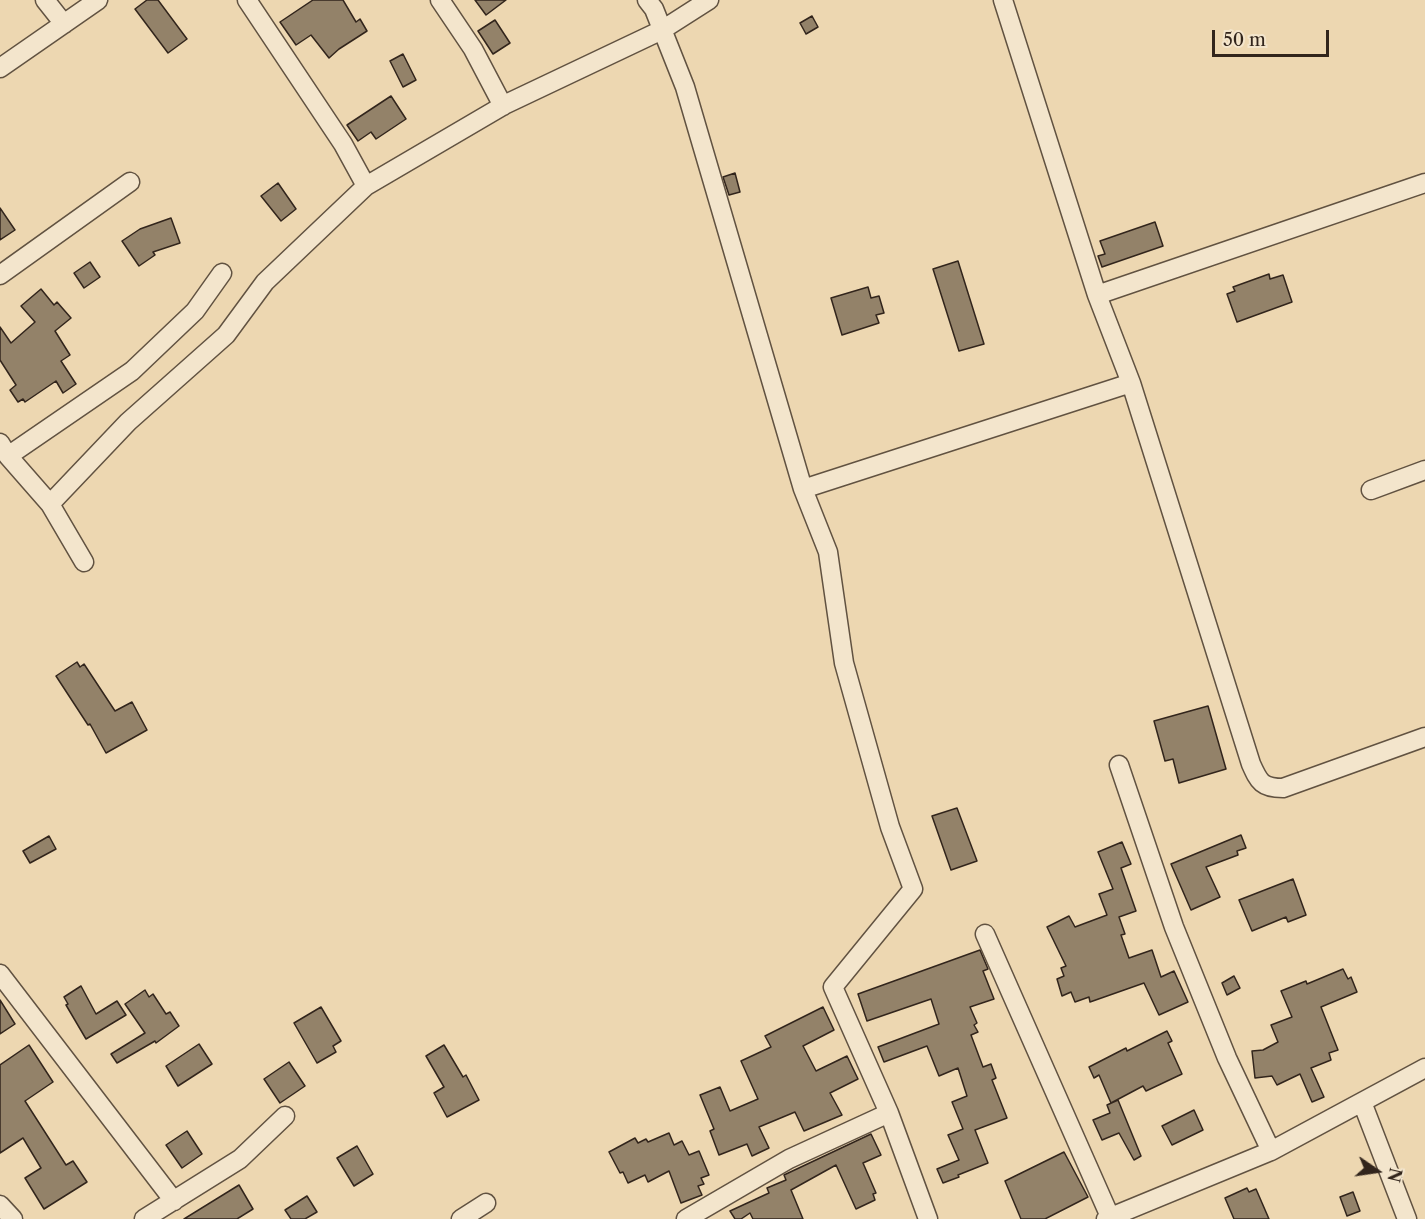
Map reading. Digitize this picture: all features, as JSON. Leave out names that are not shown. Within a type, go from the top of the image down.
[{"type":"street","points":[[45,0],[64,24]]},
{"type":"street","points":[[0,68],[98,0]]},
{"type":"street","points":[[247,0],[278,43],[343,144],[366,186]]},
{"type":"street","points":[[440,0],[473,49],[503,106]]},
{"type":"street","points":[[647,0],[654,9],[685,87],[803,489],[828,552],[844,663],[890,827],[913,889],[833,987],[889,1113],[928,1219]]},
{"type":"street","points":[[50,504],[128,422],[226,335],[265,282],[366,186],[503,106],[663,30],[709,0]]},
{"type":"street","points":[[1003,0],[1097,295],[1131,383],[1258,780],[1269,788],[1283,788],[1425,737]]},
{"type":"street","points":[[0,275],[130,182]]},
{"type":"street","points":[[1097,295],[1425,183]]},
{"type":"street","points":[[84,562],[50,504],[4,449],[132,371],[195,311],[222,273]]},
{"type":"street","points":[[803,489],[1131,383]]},
{"type":"street","points":[[1371,490],[1425,470]]},
{"type":"street","points":[[1119,765],[1174,927],[1227,1058],[1271,1151]]},
{"type":"street","points":[[985,934],[1109,1219],[1271,1151],[1425,1068]]},
{"type":"street","points":[[0,974],[174,1201]]},
{"type":"street","points":[[1362,1102],[1407,1219]]},
{"type":"street","points":[[686,1219],[789,1159],[889,1113]]},
{"type":"street","points":[[144,1219],[240,1159],[285,1116]]},
{"type":"street","points":[[461,1219],[486,1203]]},
{"type":"street","points":[[0,1205],[13,1219]]},
{"type":"building","points":[[147,0],[158,0],[187,39],[168,53],[135,9]]},
{"type":"building","points":[[313,0],[343,0],[356,22],[360,19],[367,31],[329,58],[311,35],[296,45],[280,22]]},
{"type":"building","points":[[475,0],[506,0],[486,15]]},
{"type":"building","points":[[812,16],[818,27],[806,34],[800,23]]},
{"type":"building","points":[[495,20],[510,43],[493,54],[478,31]]},
{"type":"building","points":[[403,54],[416,80],[403,87],[390,61]]},
{"type":"building","points":[[391,96],[406,119],[376,139],[371,132],[358,141],[347,125]]},
{"type":"building","points":[[735,173],[740,192],[729,195],[723,177]]},
{"type":"building","points":[[278,183],[296,209],[281,221],[261,196]]},
{"type":"building","points":[[0,208],[15,230],[0,240]]},
{"type":"building","points":[[171,218],[180,243],[153,252],[155,255],[139,266],[122,241],[140,229]]},
{"type":"building","points":[[1155,222],[1163,246],[1102,267],[1098,256],[1105,254],[1100,241]]},
{"type":"building","points":[[958,261],[984,344],[959,351],[933,269]]},
{"type":"building","points":[[90,262],[100,277],[84,288],[74,273]]},
{"type":"building","points":[[1269,274],[1270,279],[1283,275],[1292,302],[1237,322],[1227,294],[1235,291],[1233,287]]},
{"type":"building","points":[[868,287],[871,298],[879,296],[884,313],[876,315],[879,323],[842,335],[831,298]]},
{"type":"building","points":[[41,289],[54,305],[57,302],[71,318],[55,331],[70,355],[61,361],[76,384],[63,393],[56,381],[25,402],[23,399],[18,402],[10,390],[16,385],[0,360],[0,327],[11,343],[35,322],[21,306]]},
{"type":"building","points":[[77,662],[80,667],[84,664],[115,711],[132,702],[147,730],[106,753],[90,724],[88,725],[56,676]]},
{"type":"building","points":[[1208,706],[1226,769],[1179,783],[1173,759],[1165,761],[1154,721]]},
{"type":"building","points":[[957,808],[977,861],[951,870],[932,816]]},
{"type":"building","points":[[1241,835],[1246,848],[1237,851],[1238,855],[1206,867],[1220,897],[1191,910],[1171,864]]},
{"type":"building","points":[[49,836],[56,849],[30,863],[23,851]]},
{"type":"building","points":[[1122,842],[1131,864],[1121,868],[1136,911],[1119,917],[1125,934],[1121,935],[1129,958],[1152,950],[1161,977],[1174,971],[1188,1002],[1159,1015],[1144,983],[1090,1002],[1089,997],[1075,1002],[1071,992],[1062,996],[1057,979],[1064,976],[1061,968],[1066,966],[1047,927],[1069,916],[1075,927],[1107,915],[1099,894],[1113,889],[1098,852]]},
{"type":"building","points":[[1293,879],[1306,915],[1288,922],[1286,917],[1252,931],[1239,900]]},
{"type":"building","points":[[980,950],[988,969],[983,971],[994,999],[970,1007],[978,1032],[971,1035],[983,1067],[991,1064],[996,1078],[992,1080],[1007,1118],[975,1130],[988,1163],[943,1183],[937,1169],[959,1160],[948,1135],[963,1129],[952,1102],[967,1096],[958,1068],[939,1076],[927,1046],[884,1062],[878,1047],[939,1024],[931,999],[867,1021],[858,994]]},
{"type":"building","points":[[1343,969],[1348,979],[1351,977],[1357,992],[1321,1007],[1338,1050],[1329,1053],[1331,1060],[1311,1068],[1324,1097],[1312,1102],[1300,1074],[1277,1085],[1272,1076],[1255,1078],[1252,1051],[1263,1050],[1278,1042],[1271,1025],[1292,1017],[1281,991],[1306,981],[1307,984]]},
{"type":"building","points":[[1234,976],[1240,988],[1227,995],[1222,983]]},
{"type":"building","points":[[81,986],[96,1014],[117,1001],[126,1015],[86,1039],[66,1005],[68,1004],[64,997]]},
{"type":"building","points":[[145,990],[149,997],[153,994],[166,1014],[170,1012],[179,1026],[156,1043],[155,1041],[117,1063],[111,1054],[145,1033],[125,1004]]},
{"type":"building","points":[[0,1000],[15,1024],[0,1034]]},
{"type":"building","points":[[321,1007],[341,1041],[333,1046],[336,1052],[317,1063],[294,1023]]},
{"type":"building","points":[[823,1007],[834,1030],[803,1046],[816,1071],[847,1056],[858,1079],[830,1093],[842,1115],[804,1131],[795,1112],[759,1127],[769,1148],[752,1156],[747,1144],[719,1155],[710,1131],[714,1129],[700,1095],[720,1087],[730,1111],[758,1099],[741,1061],[771,1047],[765,1036]]},
{"type":"building","points":[[1167,1031],[1172,1041],[1168,1043],[1182,1074],[1146,1091],[1143,1086],[1111,1103],[1099,1075],[1094,1078],[1089,1067]]},
{"type":"building","points":[[199,1044],[212,1064],[178,1086],[166,1066]]},
{"type":"building","points":[[29,1045],[53,1082],[25,1101],[66,1165],[73,1161],[87,1182],[44,1209],[25,1178],[41,1168],[23,1138],[0,1153],[0,1065]]},
{"type":"building","points":[[444,1045],[463,1077],[466,1075],[479,1100],[447,1117],[434,1093],[444,1087],[426,1056]]},
{"type":"building","points":[[289,1062],[305,1086],[280,1103],[264,1079]]},
{"type":"building","points":[[1118,1100],[1141,1156],[1134,1160],[1119,1133],[1102,1140],[1093,1120],[1110,1113],[1107,1105]]},
{"type":"building","points":[[1194,1110],[1203,1130],[1172,1145],[1162,1126]]},
{"type":"building","points":[[187,1131],[202,1154],[182,1168],[166,1145]]},
{"type":"building","points":[[669,1133],[674,1145],[682,1141],[689,1155],[699,1151],[709,1175],[701,1178],[704,1184],[698,1186],[702,1195],[681,1203],[669,1171],[648,1182],[645,1175],[628,1183],[609,1152],[635,1138],[638,1143],[646,1139],[648,1142]]},
{"type":"building","points":[[871,1134],[881,1155],[863,1163],[876,1193],[873,1194],[875,1200],[856,1209],[836,1165],[791,1190],[803,1219],[753,1219],[750,1213],[741,1219],[735,1219],[730,1211],[769,1193],[767,1188],[786,1180],[784,1175]]},
{"type":"building","points":[[357,1146],[373,1174],[354,1186],[337,1158]]},
{"type":"building","points":[[1064,1152],[1088,1197],[1045,1219],[1021,1219],[1005,1181]]},
{"type":"building","points":[[239,1185],[253,1209],[237,1219],[184,1219]]},
{"type":"building","points":[[1247,1188],[1249,1192],[1256,1189],[1269,1219],[1234,1219],[1225,1198]]},
{"type":"building","points":[[1353,1192],[1360,1211],[1347,1216],[1340,1197]]},
{"type":"building","points":[[307,1196],[317,1212],[305,1219],[291,1219],[285,1210]]}]
